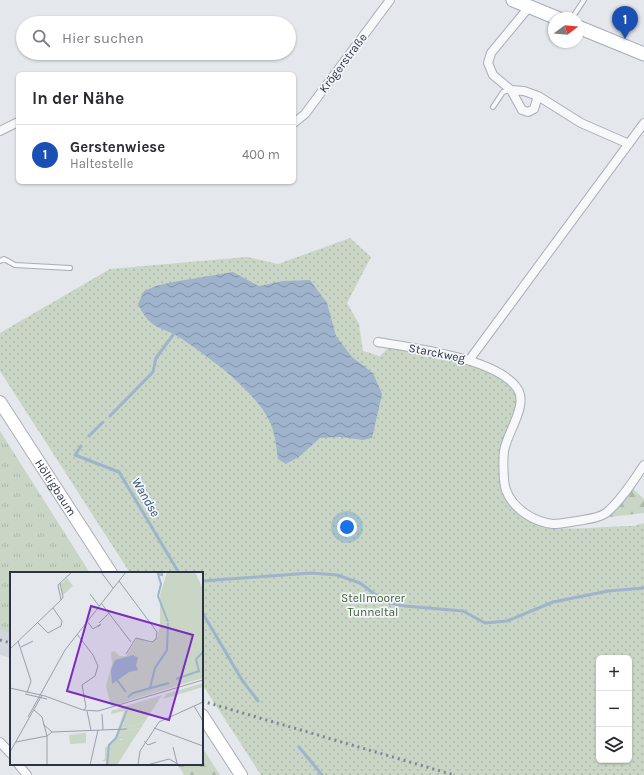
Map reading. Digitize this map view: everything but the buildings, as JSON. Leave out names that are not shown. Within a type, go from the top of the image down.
[{"type":"main road","points":[[513,0],[548,14]]},
{"type":"main road","points":[[584,29],[644,54]]},
{"type":"main road","name":"Höltigbaum","points":[[0,402],[109,572]]},
{"type":"main road","points":[[203,716],[241,775]]},
{"type":"street","name":"Krögerstraße","points":[[296,121],[305,114],[390,0]]},
{"type":"street","points":[[529,7],[491,53],[488,63],[493,75],[511,90],[522,110],[528,112],[534,109],[538,96]]},
{"type":"street","points":[[511,90],[524,91],[538,96],[581,123],[629,144]]},
{"type":"street","points":[[0,131],[16,123]]},
{"type":"street","points":[[470,359],[644,123]]},
{"type":"street","name":"Starckweg","points":[[378,342],[470,359],[510,381],[517,388],[521,397],[516,420],[509,434],[504,451],[505,489],[511,500],[520,510],[533,518],[554,524],[596,518],[606,512],[644,465]]},
{"type":"street","points":[[19,765],[27,775]]},
{"type":"lane","points":[[576,12],[584,0]]},
{"type":"lane","points":[[493,107],[503,92],[511,90]]},
{"type":"lane","points":[[0,261],[4,259],[15,265],[70,268]]},
{"type":"shaded area","points":[[0,630],[10,633],[10,658],[0,655]]},
{"type":"green space","name":"Stellmoorer Tunneltal","points":[[350,238],[371,257],[347,303],[359,324],[363,351],[380,356],[389,347],[454,361],[489,372],[502,379],[512,387],[516,394],[516,409],[502,446],[500,470],[502,486],[516,511],[530,521],[552,528],[634,526],[644,523],[644,775],[261,775],[203,686],[203,572],[129,572],[0,371],[0,333],[110,269],[247,257],[278,264]]},
{"type":"green space","points":[[0,431],[89,572],[10,572],[10,633],[0,630]]},
{"type":"green space","points":[[633,489],[644,499],[644,513],[609,517]]},
{"type":"green space","points":[[203,749],[220,775],[184,775],[178,765],[203,765]]},
{"type":"water","points":[[233,272],[259,286],[283,281],[310,280],[327,303],[336,336],[352,357],[373,373],[382,394],[372,438],[363,440],[341,437],[320,438],[300,456],[286,464],[278,459],[273,429],[269,420],[262,408],[242,386],[230,375],[182,339],[152,323],[143,313],[138,304],[144,291],[156,286]]},
{"type":"waterway","points":[[110,416],[153,372],[156,358],[173,335]]},
{"type":"waterway","points":[[89,436],[103,422]]},
{"type":"waterway","name":"Wandse","points":[[81,446],[75,455],[119,472],[178,572]]},
{"type":"waterway","points":[[203,581],[311,573],[337,575],[360,583],[385,602],[405,606],[463,611],[485,623],[507,621],[553,602],[608,591],[644,588]]},
{"type":"waterway","name":"Wandse","points":[[203,614],[242,680],[258,701]]},
{"type":"waterway","name":"Wandse","points":[[299,747],[322,775]]},
{"type":"railway","points":[[0,640],[10,643]]},
{"type":"railway","points":[[203,701],[454,775]]},
{"type":"place","name":"Gerstenwiese","points":[[625,39]]}]
